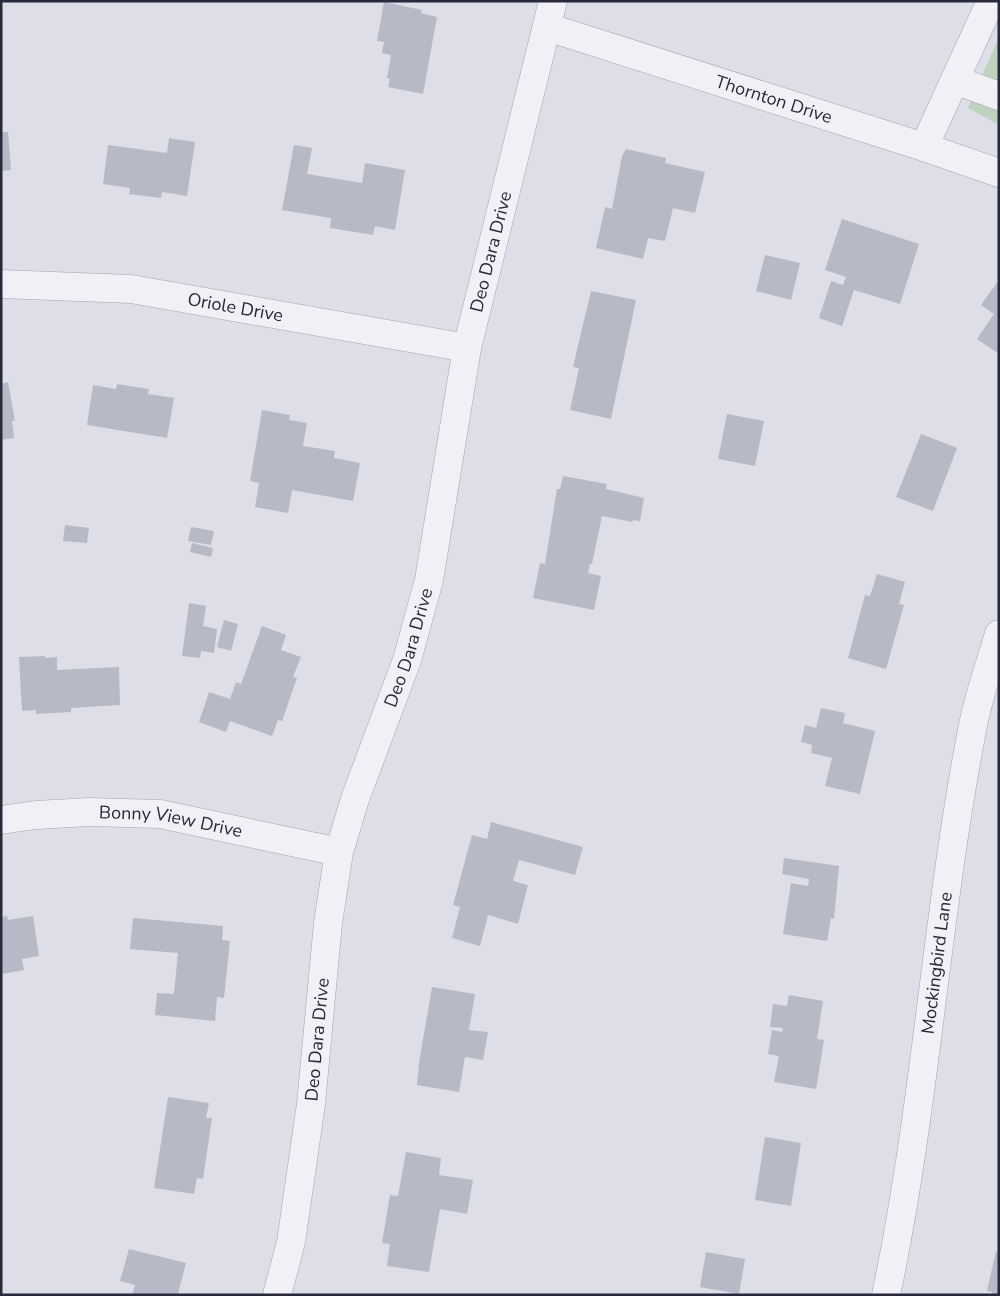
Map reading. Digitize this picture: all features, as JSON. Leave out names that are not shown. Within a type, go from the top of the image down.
[{"type":"street","points":[[924,147],[991,1]]},
{"type":"street","name":"Thornton Drive","points":[[550,14],[999,174]]},
{"type":"street","name":"Deo Dara Drive","points":[[277,1295],[290,1242],[311,1104],[328,923],[339,852],[354,799],[407,660],[429,580],[467,348],[550,14]]},
{"type":"street","points":[[955,80],[999,96]]},
{"type":"street","name":"Oriole Drive","points":[[1,284],[131,289],[467,348]]},
{"type":"street","name":"Mockingbird Lane","points":[[886,1295],[929,1038],[954,840],[973,724],[999,634]]},
{"type":"street","name":"Bonny View Drive","points":[[1,820],[36,815],[89,812],[160,814],[339,852]]},
{"type":"green space","points":[[999,37],[999,125],[968,108]]},
{"type":"building","points":[[384,2],[422,10],[421,13],[437,17],[423,94],[388,87],[390,79],[387,78],[391,55],[382,53],[384,42],[377,41]]},
{"type":"building","points":[[1,132],[8,132],[11,170],[1,171]]},
{"type":"building","points":[[169,138],[195,142],[187,196],[162,192],[161,198],[129,194],[130,188],[103,184],[108,145],[167,153]]},
{"type":"building","points":[[294,145],[312,148],[307,174],[362,183],[365,163],[405,170],[395,230],[375,226],[373,235],[330,228],[331,218],[282,210]]},
{"type":"building","points":[[626,149],[666,158],[665,163],[705,172],[695,213],[673,208],[665,241],[648,238],[643,259],[596,248],[605,207],[612,209],[622,156]]},
{"type":"building","points":[[842,219],[919,244],[900,304],[854,290],[842,326],[819,318],[831,281],[843,285],[846,277],[825,270]]},
{"type":"building","points":[[765,255],[800,263],[791,300],[756,291]]},
{"type":"building","points":[[999,280],[999,354],[977,339],[994,314],[981,305]]},
{"type":"building","points":[[591,291],[636,300],[611,419],[570,410],[579,368],[573,367]]},
{"type":"building","points":[[8,382],[15,421],[12,421],[14,438],[1,440],[1,384]]},
{"type":"building","points":[[117,384],[149,389],[148,394],[174,398],[167,438],[87,425],[93,385],[116,389]]},
{"type":"building","points":[[262,410],[290,415],[289,420],[307,423],[303,446],[335,451],[334,458],[360,463],[353,501],[292,490],[288,513],[255,507],[259,483],[250,481]]},
{"type":"building","points":[[727,414],[764,421],[755,466],[718,459]]},
{"type":"building","points":[[921,434],[957,448],[933,511],[896,497]]},
{"type":"building","points":[[563,476],[607,484],[606,489],[644,498],[640,521],[633,520],[632,522],[602,516],[592,564],[590,564],[588,573],[601,576],[594,610],[533,598],[540,563],[545,564],[557,489],[560,489]]},
{"type":"building","points":[[65,525],[89,528],[87,543],[63,541]]},
{"type":"building","points":[[191,527],[214,531],[211,545],[188,541]]},
{"type":"building","points":[[192,543],[213,548],[211,557],[190,552]]},
{"type":"building","points":[[877,574],[905,582],[899,604],[904,605],[886,669],[848,658],[865,595],[870,596]]},
{"type":"building","points":[[189,603],[206,606],[203,626],[217,629],[214,653],[201,651],[200,658],[182,656]]},
{"type":"building","points":[[224,620],[238,624],[231,651],[217,647]]},
{"type":"building","points":[[262,626],[286,635],[281,650],[301,657],[293,677],[297,678],[282,721],[278,720],[272,736],[230,721],[226,732],[199,722],[209,692],[230,699],[236,682],[241,684]]},
{"type":"building","points":[[45,656],[45,658],[57,657],[57,670],[119,667],[120,705],[71,708],[71,712],[36,714],[36,710],[22,711],[19,657]]},
{"type":"building","points":[[821,708],[845,713],[843,723],[875,731],[860,794],[825,786],[832,758],[811,753],[812,745],[801,742],[805,725],[816,728]]},
{"type":"building","points":[[491,822],[583,847],[575,875],[519,860],[513,881],[528,885],[518,924],[488,915],[480,946],[452,938],[460,907],[453,905],[472,835],[487,839]]},
{"type":"building","points":[[784,858],[839,866],[834,919],[831,918],[827,941],[783,934],[791,883],[808,886],[809,879],[782,874]]},
{"type":"building","points":[[7,916],[8,920],[33,916],[39,956],[22,959],[24,970],[2,974],[1,917]]},
{"type":"building","points":[[133,918],[223,926],[222,940],[230,941],[224,998],[217,997],[215,1021],[155,1015],[157,993],[174,994],[178,953],[130,949]]},
{"type":"building","points":[[432,987],[475,994],[469,1030],[488,1032],[483,1060],[465,1057],[459,1092],[417,1085]]},
{"type":"building","points":[[789,995],[823,1001],[817,1039],[824,1040],[816,1089],[774,1082],[779,1056],[768,1054],[772,1030],[782,1032],[783,1028],[770,1027],[773,1004],[787,1006]]},
{"type":"building","points":[[168,1097],[209,1103],[206,1118],[212,1118],[203,1179],[197,1178],[194,1194],[154,1188]]},
{"type":"building","points":[[765,1137],[801,1143],[791,1206],[755,1200]]},
{"type":"building","points":[[406,1152],[441,1158],[439,1175],[473,1180],[467,1214],[440,1209],[429,1272],[387,1266],[390,1244],[382,1243],[390,1195],[398,1196]]},
{"type":"building","points":[[129,1249],[186,1263],[178,1294],[132,1295],[135,1285],[120,1281]]},
{"type":"building","points":[[996,1251],[999,1252],[999,1295],[991,1295],[992,1292],[987,1291]]},
{"type":"building","points":[[706,1252],[745,1259],[739,1294],[700,1287]]}]
